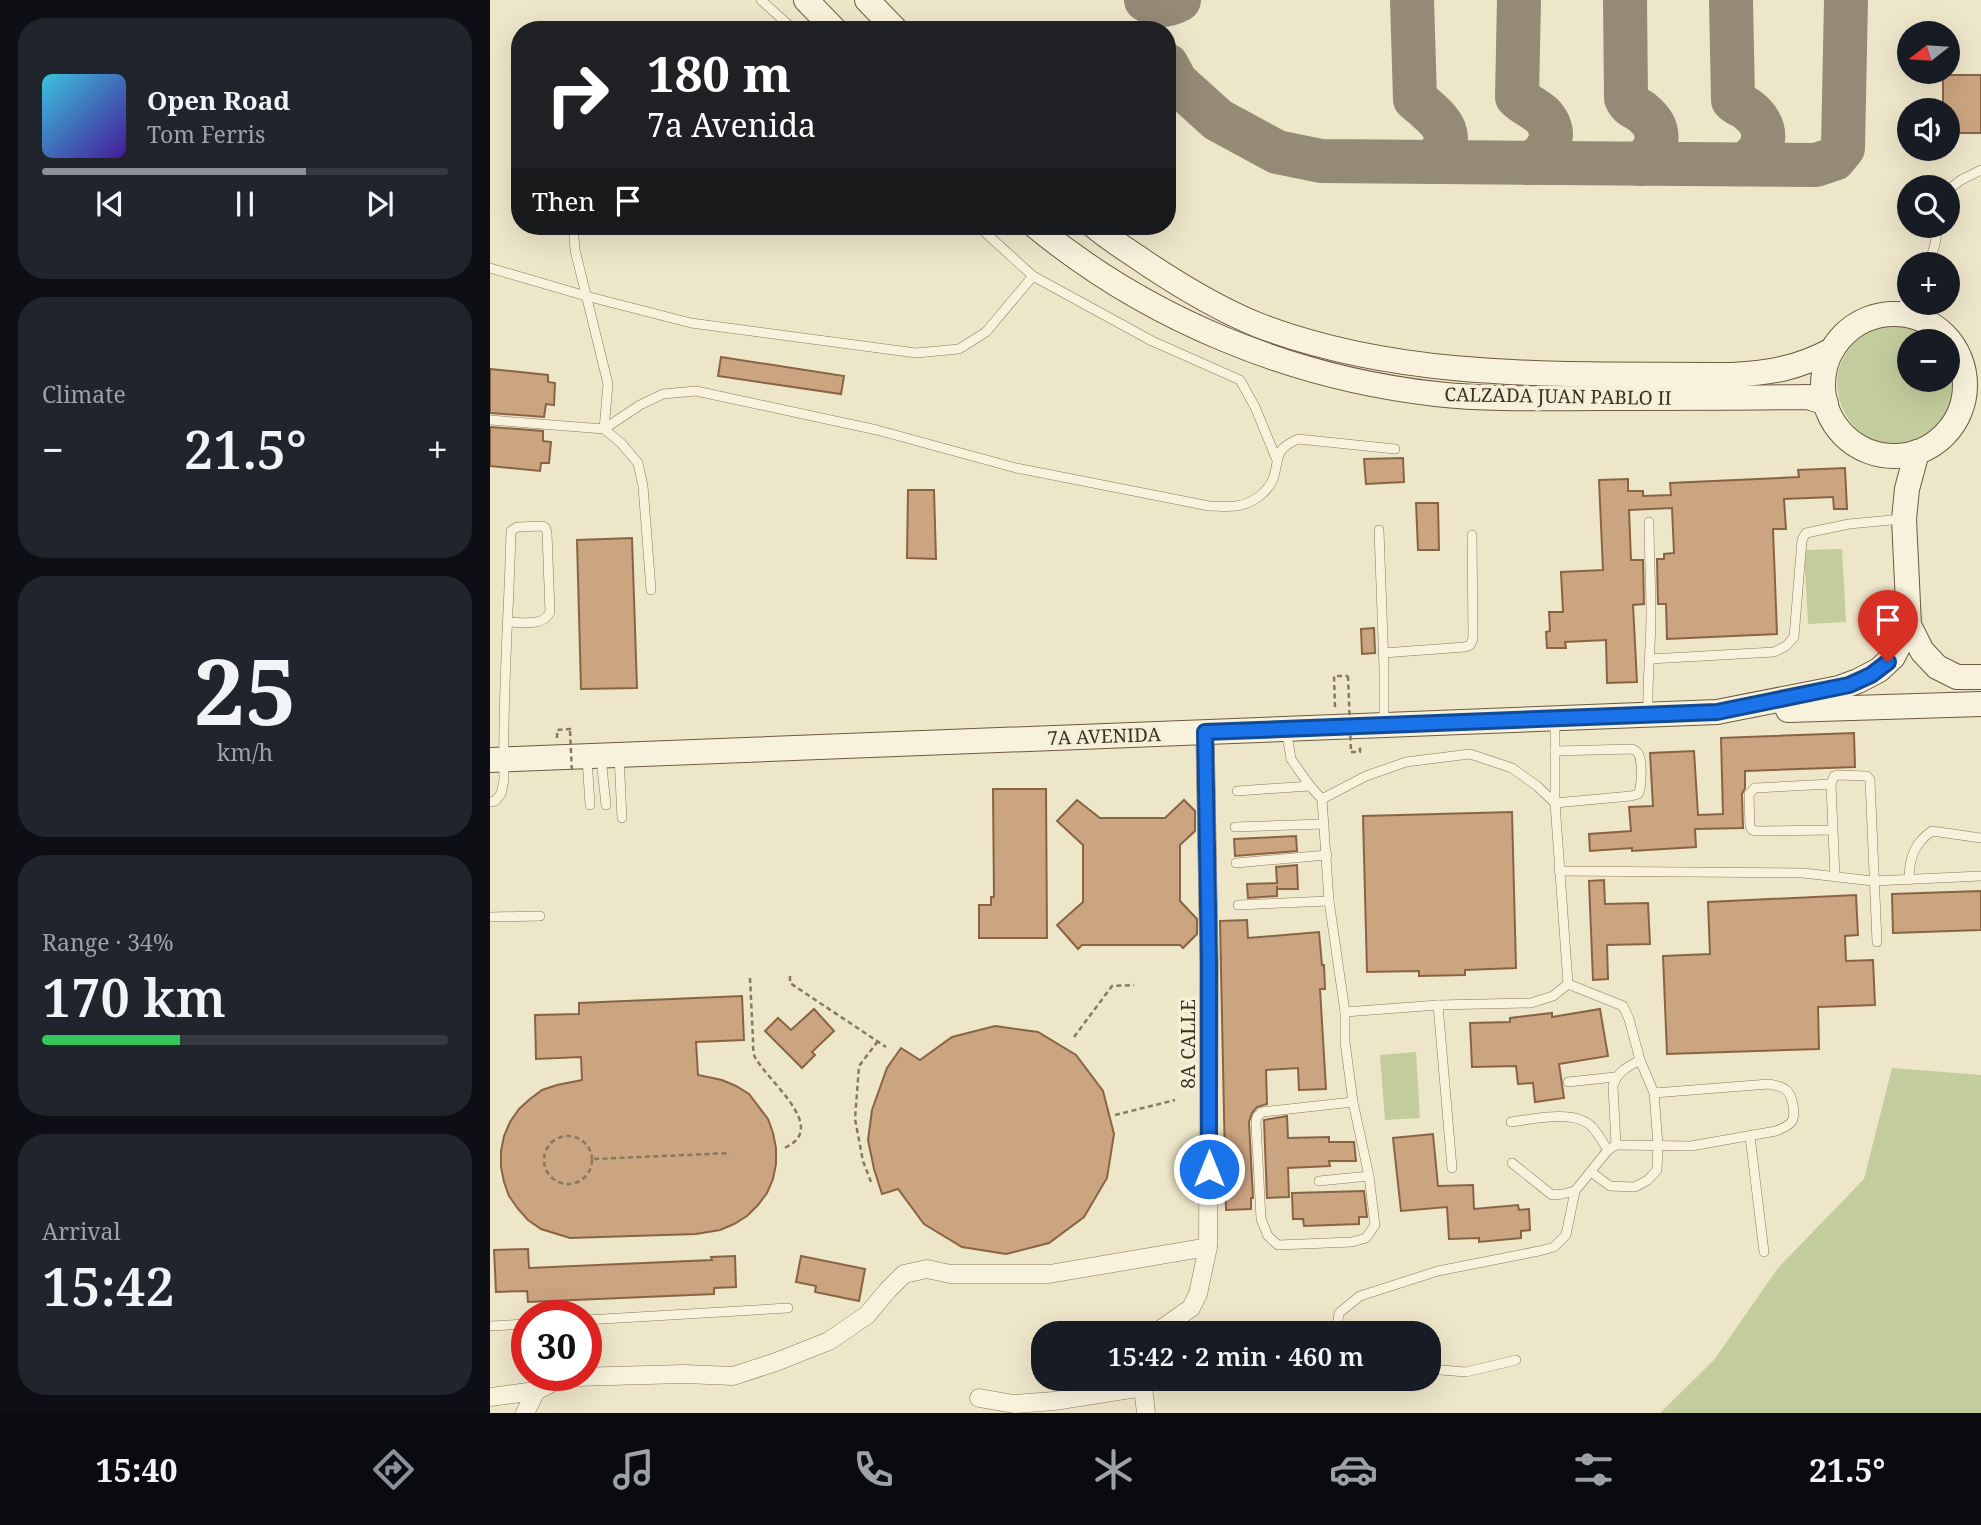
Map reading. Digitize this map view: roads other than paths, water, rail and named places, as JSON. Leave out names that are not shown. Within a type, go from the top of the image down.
[{"type":"main road","points":[[806,0],[826,21]]},
{"type":"main road","points":[[867,0],[887,21]]},
{"type":"main road","name":"CALZADA JUAN PABLO II","points":[[1047,235],[1117,284],[1180,319],[1238,346],[1366,383],[1436,394],[1502,399],[1808,397],[1826,403]]},
{"type":"main road","name":"CALZADA JUAN PABLO II","points":[[1107,235],[1179,285],[1256,324],[1303,341],[1431,366],[1505,373],[1732,375],[1791,368],[1811,362],[1832,350]]},
{"type":"main road","points":[[1897,308],[1858,323],[1843,335],[1832,350],[1825,367],[1823,385],[1833,421],[1845,436],[1861,448],[1879,454],[1898,456],[1917,452],[1934,443],[1970,410],[1964,399],[1965,382],[1972,368],[1944,334],[1929,323],[1911,315]]},
{"type":"main road","points":[[1917,452],[1907,489],[1905,519],[1909,625],[1922,651],[1937,667],[1957,677],[1981,677]]},
{"type":"main road","name":"7A AVENIDA","points":[[1717,712],[1839,688],[1858,681],[1871,675],[1893,657],[1909,625]]},
{"type":"main road","name":"7A AVENIDA","points":[[497,760],[595,760],[1648,714],[1981,704]]},
{"type":"street","name":"8A CALLE","points":[[1172,1321],[1191,1308],[1198,1294],[1208,1247],[1209,962],[1205,732]]},
{"type":"street","points":[[602,1376],[733,1376],[776,1362],[828,1341],[867,1315],[904,1274],[927,1269],[950,1274],[1049,1274],[1208,1247]]},
{"type":"street","points":[[490,1397],[536,1391]]},
{"type":"street","points":[[525,1413],[536,1391]]},
{"type":"street","points":[[979,1398],[1014,1404],[1054,1401],[1103,1391]]},
{"type":"street","points":[[1143,1391],[1146,1413]]},
{"type":"lane","points":[[761,0],[784,21]]},
{"type":"lane","points":[[1960,181],[1981,170]]},
{"type":"lane","points":[[1970,177],[1981,181]]},
{"type":"lane","points":[[574,235],[575,250],[608,384],[604,429]]},
{"type":"lane","points":[[604,429],[640,405],[663,394],[696,391],[877,430],[1016,468],[1209,506],[1237,506],[1254,500],[1266,491],[1275,475],[1276,458],[1255,407],[1240,380],[1152,341],[1032,276],[988,235]]},
{"type":"lane","points":[[490,268],[691,323],[916,353],[959,349],[986,332],[1032,276]]},
{"type":"lane","points":[[490,420],[604,429],[621,443],[638,463],[644,497],[651,590]]},
{"type":"lane","points":[[1276,458],[1286,444],[1298,439],[1395,449]]},
{"type":"lane","points":[[1650,659],[1774,652],[1786,646],[1794,637],[1802,540],[1807,533],[1849,524],[1905,519]]},
{"type":"lane","points":[[1648,714],[1651,612],[1649,522]]},
{"type":"lane","points":[[490,802],[495,801],[500,794],[505,780],[497,760],[504,691],[511,531],[517,527],[543,526],[547,533],[550,612],[542,622],[508,622]]},
{"type":"lane","points":[[1379,530],[1384,725]]},
{"type":"lane","points":[[1382,653],[1470,645],[1473,639],[1472,535]]},
{"type":"lane","points":[[1556,718],[1555,803],[1568,984]]},
{"type":"lane","points":[[1286,729],[1291,759],[1322,799],[1329,901],[1345,1012],[1345,1042],[1376,1225],[1366,1238],[1352,1242],[1278,1245],[1268,1236],[1261,1219],[1257,1117],[1262,1112],[1353,1101]]},
{"type":"lane","points":[[1322,799],[1366,776],[1406,762],[1470,754],[1512,768],[1555,803],[1631,796],[1638,794],[1641,788],[1640,757],[1637,751],[1555,751]]},
{"type":"lane","points":[[590,805],[595,760]]},
{"type":"lane","points":[[595,760],[606,805]]},
{"type":"lane","points":[[595,760],[622,818]]},
{"type":"lane","points":[[1835,877],[1830,784],[1834,776],[1867,776],[1870,780],[1878,942]]},
{"type":"lane","points":[[1830,784],[1751,790],[1750,826],[1757,831],[1832,830]]},
{"type":"lane","points":[[1237,791],[1310,786]]},
{"type":"lane","points":[[1235,827],[1324,824]]},
{"type":"lane","points":[[1909,880],[1915,848],[1932,831],[1981,838]]},
{"type":"lane","points":[[1236,863],[1327,855]]},
{"type":"lane","points":[[1559,871],[1803,873],[1874,881],[1981,876]]},
{"type":"lane","points":[[1238,905],[1329,901]]},
{"type":"lane","points":[[490,917],[540,916]]},
{"type":"lane","points":[[1345,1012],[1438,1004],[1531,1003],[1553,996],[1568,984]]},
{"type":"lane","points":[[1568,984],[1623,1006],[1654,1093],[1657,1170],[1648,1180],[1634,1187],[1610,1186],[1591,1172]]},
{"type":"lane","points":[[1438,1004],[1452,1168]]},
{"type":"lane","points":[[1338,1321],[1339,1313],[1360,1296],[1438,1271],[1553,1247],[1566,1235],[1575,1191],[1612,1148],[1615,1077],[1640,1059]]},
{"type":"lane","points":[[1568,1082],[1615,1077]]},
{"type":"lane","points":[[1612,1148],[1691,1146],[1750,1136],[1776,1131],[1789,1125],[1795,1116],[1791,1094],[1782,1086],[1769,1084],[1654,1093]]},
{"type":"lane","points":[[1511,1122],[1552,1116],[1577,1119],[1591,1126],[1612,1148]]},
{"type":"lane","points":[[1750,1136],[1764,1252]]},
{"type":"lane","points":[[1513,1163],[1552,1195],[1575,1191]]},
{"type":"lane","points":[[1319,1181],[1369,1176]]},
{"type":"lane","points":[[602,1319],[788,1308]]},
{"type":"lane","points":[[490,1326],[511,1325]]},
{"type":"lane","points":[[1441,1370],[1466,1372],[1516,1360]]}]
